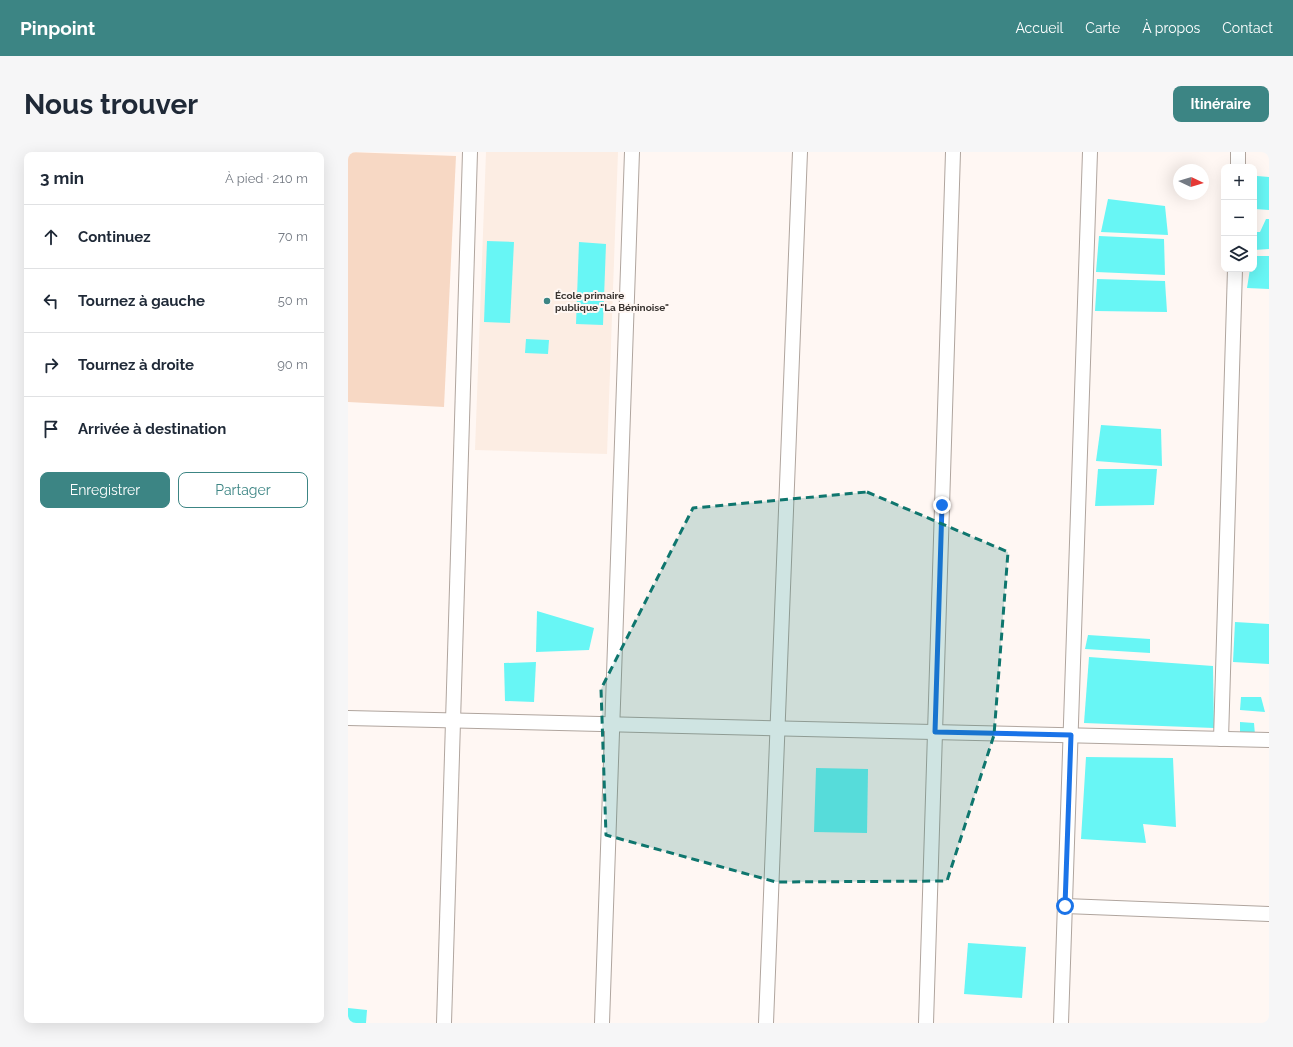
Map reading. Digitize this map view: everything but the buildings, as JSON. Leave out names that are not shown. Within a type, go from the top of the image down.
[{"type":"street","points":[[444,1023],[470,152]]},
{"type":"street","points":[[602,1023],[632,152]]},
{"type":"street","points":[[766,1023],[800,152]]},
{"type":"street","points":[[926,1023],[953,152]]},
{"type":"street","points":[[1061,1023],[1090,152]]},
{"type":"street","points":[[1238,152],[1238,164]]},
{"type":"street","points":[[1221,739],[1235,272]]},
{"type":"street","points":[[348,718],[1269,740]]},
{"type":"street","points":[[1065,906],[1269,914]]},
{"type":"highlighted area","points":[[867,492],[1008,552],[994,735],[947,881],[776,882],[606,835],[601,689],[693,508]]},
{"type":"shaded area","points":[[348,152],[456,156],[444,407],[348,402]]},
{"type":"shaded area","name":"École primaire publique \"La Béninoise\"","points":[[486,152],[618,152],[607,454],[475,450]]},
{"type":"place","name":"École primaire publique \"La Béninoise\"","points":[[547,301]]},
{"type":"route","points":[[942,505],[935,732],[1071,735],[1065,906]]}]
